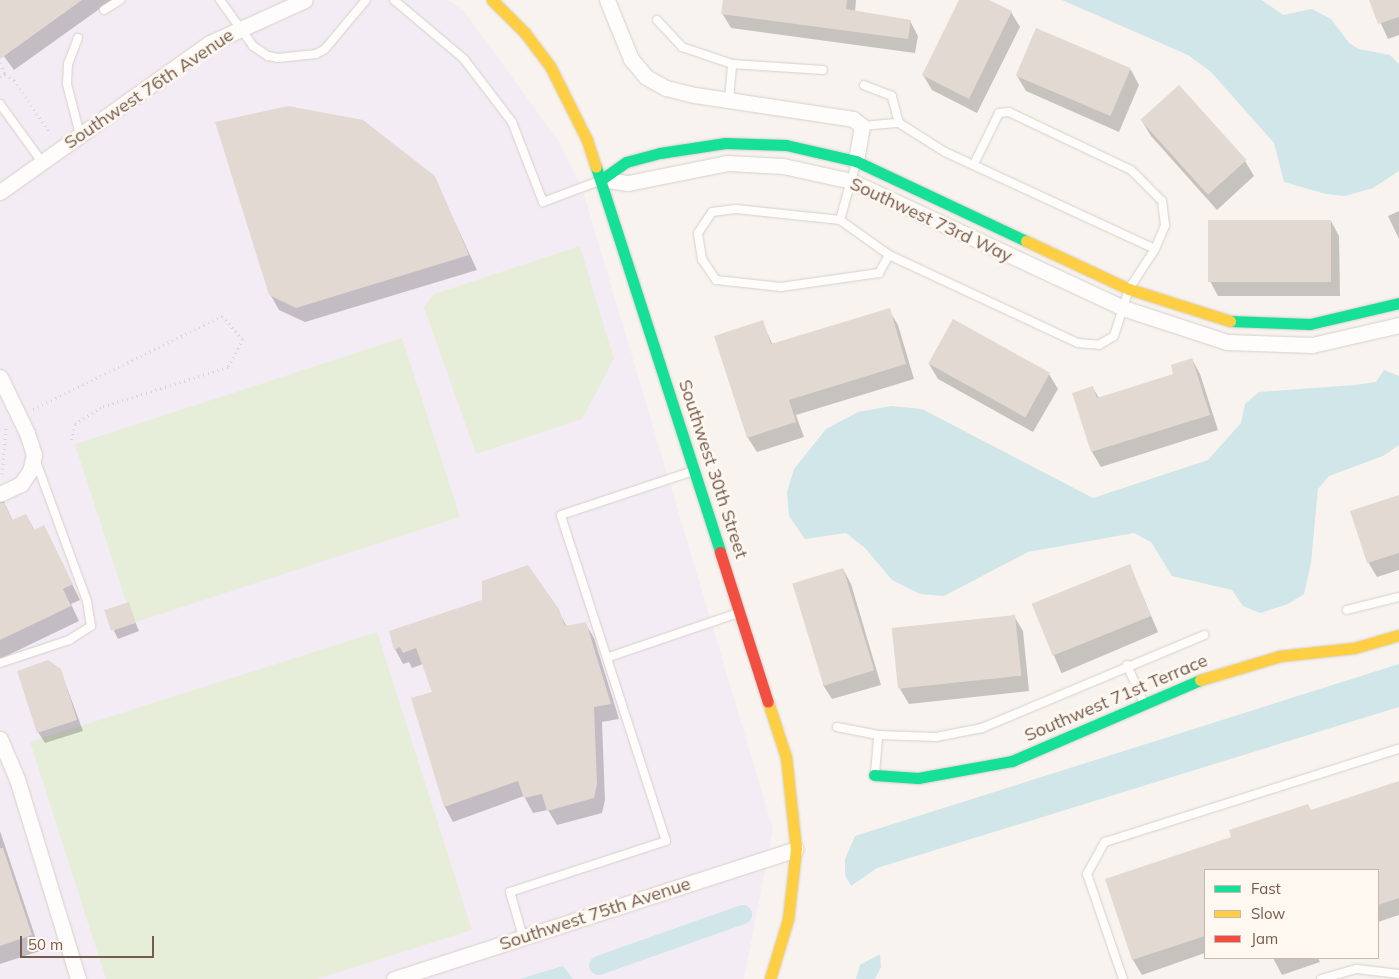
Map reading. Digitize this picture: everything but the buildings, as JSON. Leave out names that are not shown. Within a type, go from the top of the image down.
[{"type":"street","name":"Southwest 76th Avenue","points":[[0,192],[210,43],[238,27],[305,0]]},
{"type":"street","name":"Southwest 30th Street","points":[[492,0],[525,33],[555,74],[580,121],[602,180],[786,756],[796,849],[788,919],[770,979]]},
{"type":"street","points":[[607,0],[630,59],[646,77],[666,88],[853,119],[862,126],[856,161]]},
{"type":"street","name":"Southwest 73rd Way","points":[[602,180],[626,162],[725,143],[786,145],[856,161],[1129,289],[1172,305],[1233,322],[1310,324],[1399,303]]},
{"type":"street","name":"Southwest 73rd Way","points":[[602,180],[628,183],[727,164],[784,166],[851,180],[1123,308],[1227,342],[1312,345],[1399,325]]},
{"type":"street","points":[[0,377],[27,432],[34,455],[30,471],[21,484],[0,494]]},
{"type":"street","name":"Southwest 71st Terrace","points":[[874,775],[918,778],[1012,761],[1066,740],[1144,702],[1220,672],[1280,656],[1354,648],[1399,635]]},
{"type":"street","points":[[0,739],[17,779],[78,979]]},
{"type":"street","name":"Southwest 75th Avenue","points":[[394,979],[796,849]]},
{"type":"lane","points":[[104,10],[120,0]]},
{"type":"lane","points":[[220,0],[253,46],[268,56],[316,54],[334,42],[366,0]]},
{"type":"lane","points":[[394,0],[464,59],[512,122],[543,202],[602,180]]},
{"type":"lane","points":[[657,20],[682,47],[732,64],[823,70]]},
{"type":"lane","points":[[78,38],[68,64],[67,84],[80,135]]},
{"type":"lane","points":[[730,100],[732,64]]},
{"type":"lane","points":[[864,85],[892,96],[899,124]]},
{"type":"lane","points":[[2,106],[42,162]]},
{"type":"lane","points":[[889,255],[879,273],[781,287],[716,280],[702,259],[698,233],[712,212],[736,209],[840,220],[889,255],[1078,343],[1099,346],[1114,336],[1129,289],[1155,249],[1165,225],[1162,202],[1130,170],[1009,112],[999,113],[974,164]]},
{"type":"lane","points":[[862,126],[899,124],[945,152],[1155,249]]},
{"type":"lane","points":[[840,220],[856,161]]},
{"type":"lane","points":[[0,664],[69,640],[91,626],[88,602],[34,455]]},
{"type":"lane","points":[[523,937],[510,892],[666,841],[609,657],[561,515],[695,470]]},
{"type":"lane","points":[[1347,610],[1399,597]]},
{"type":"lane","points":[[609,657],[740,612]]},
{"type":"lane","points":[[837,727],[878,735],[936,737],[982,728],[1047,703],[1127,665],[1204,635]]},
{"type":"lane","points":[[1127,665],[1144,702]]},
{"type":"lane","points":[[874,775],[878,735]]},
{"type":"lane","points":[[1123,979],[1087,874],[1105,842],[1399,749]]},
{"type":"lane","points":[[1321,979],[1358,969],[1399,974]]},
{"type":"path","points":[[0,62],[5,74],[14,80],[51,134]]},
{"type":"path","points":[[0,77],[5,74]]},
{"type":"path","points":[[28,412],[222,316],[242,339],[228,367],[101,407],[74,424],[71,442]]},
{"type":"path","points":[[0,476],[5,467],[8,422]]},
{"type":"shaded area","points":[[0,0],[448,0],[464,11],[558,140],[582,188],[773,829],[744,979],[0,979]]},
{"type":"shaded area","points":[[1062,0],[1262,0],[1283,15],[1312,9],[1331,19],[1349,43],[1359,49],[1390,55],[1399,64],[1399,171],[1373,188],[1345,196],[1326,194],[1284,182],[1274,143],[1211,72],[1188,55]]},
{"type":"shaded area","points":[[1384,370],[1399,376],[1399,445],[1383,456],[1329,476],[1318,489],[1311,563],[1304,594],[1288,604],[1260,613],[1243,606],[1232,590],[1172,576],[1151,542],[1134,533],[1028,552],[944,596],[920,594],[892,580],[865,548],[846,533],[805,539],[789,516],[787,492],[794,469],[826,429],[858,412],[891,406],[922,409],[1093,498],[1208,460],[1241,423],[1245,404],[1259,392],[1376,382]]},
{"type":"shaded area","points":[[1399,664],[1399,707],[877,868],[851,886],[845,875],[845,859],[855,836]]},
{"type":"shaded area","points":[[880,954],[881,967],[875,979],[856,979],[860,965]]},
{"type":"shaded area","points":[[563,966],[573,979],[520,979],[539,973]]},
{"type":"green space","points":[[580,246],[614,359],[582,419],[476,454],[424,307],[434,294]]},
{"type":"green space","points":[[402,338],[460,517],[133,623],[75,444]]},
{"type":"green space","points":[[377,632],[472,930],[317,979],[106,979],[30,742]]},
{"type":"waterway","points":[[598,965],[742,914]]},
{"type":"traffic: fast","points":[[602,179],[626,162],[660,153],[725,143],[786,145],[856,161],[1026,241]]},
{"type":"traffic: fast","points":[[596,167],[720,552]]},
{"type":"traffic: fast","points":[[1230,321],[1310,324],[1399,303]]},
{"type":"traffic: fast","points":[[874,775],[918,778],[1012,761],[1200,680]]},
{"type":"traffic: slow","points":[[492,0],[525,33],[550,66],[587,140],[596,167]]},
{"type":"traffic: slow","points":[[1026,241],[1129,289],[1230,321]]},
{"type":"traffic: slow","points":[[1200,680],[1280,656],[1354,648],[1399,635]]},
{"type":"traffic: slow","points":[[768,702],[786,757],[796,849],[788,919],[770,979]]},
{"type":"traffic: jam","points":[[720,552],[768,702]]}]
